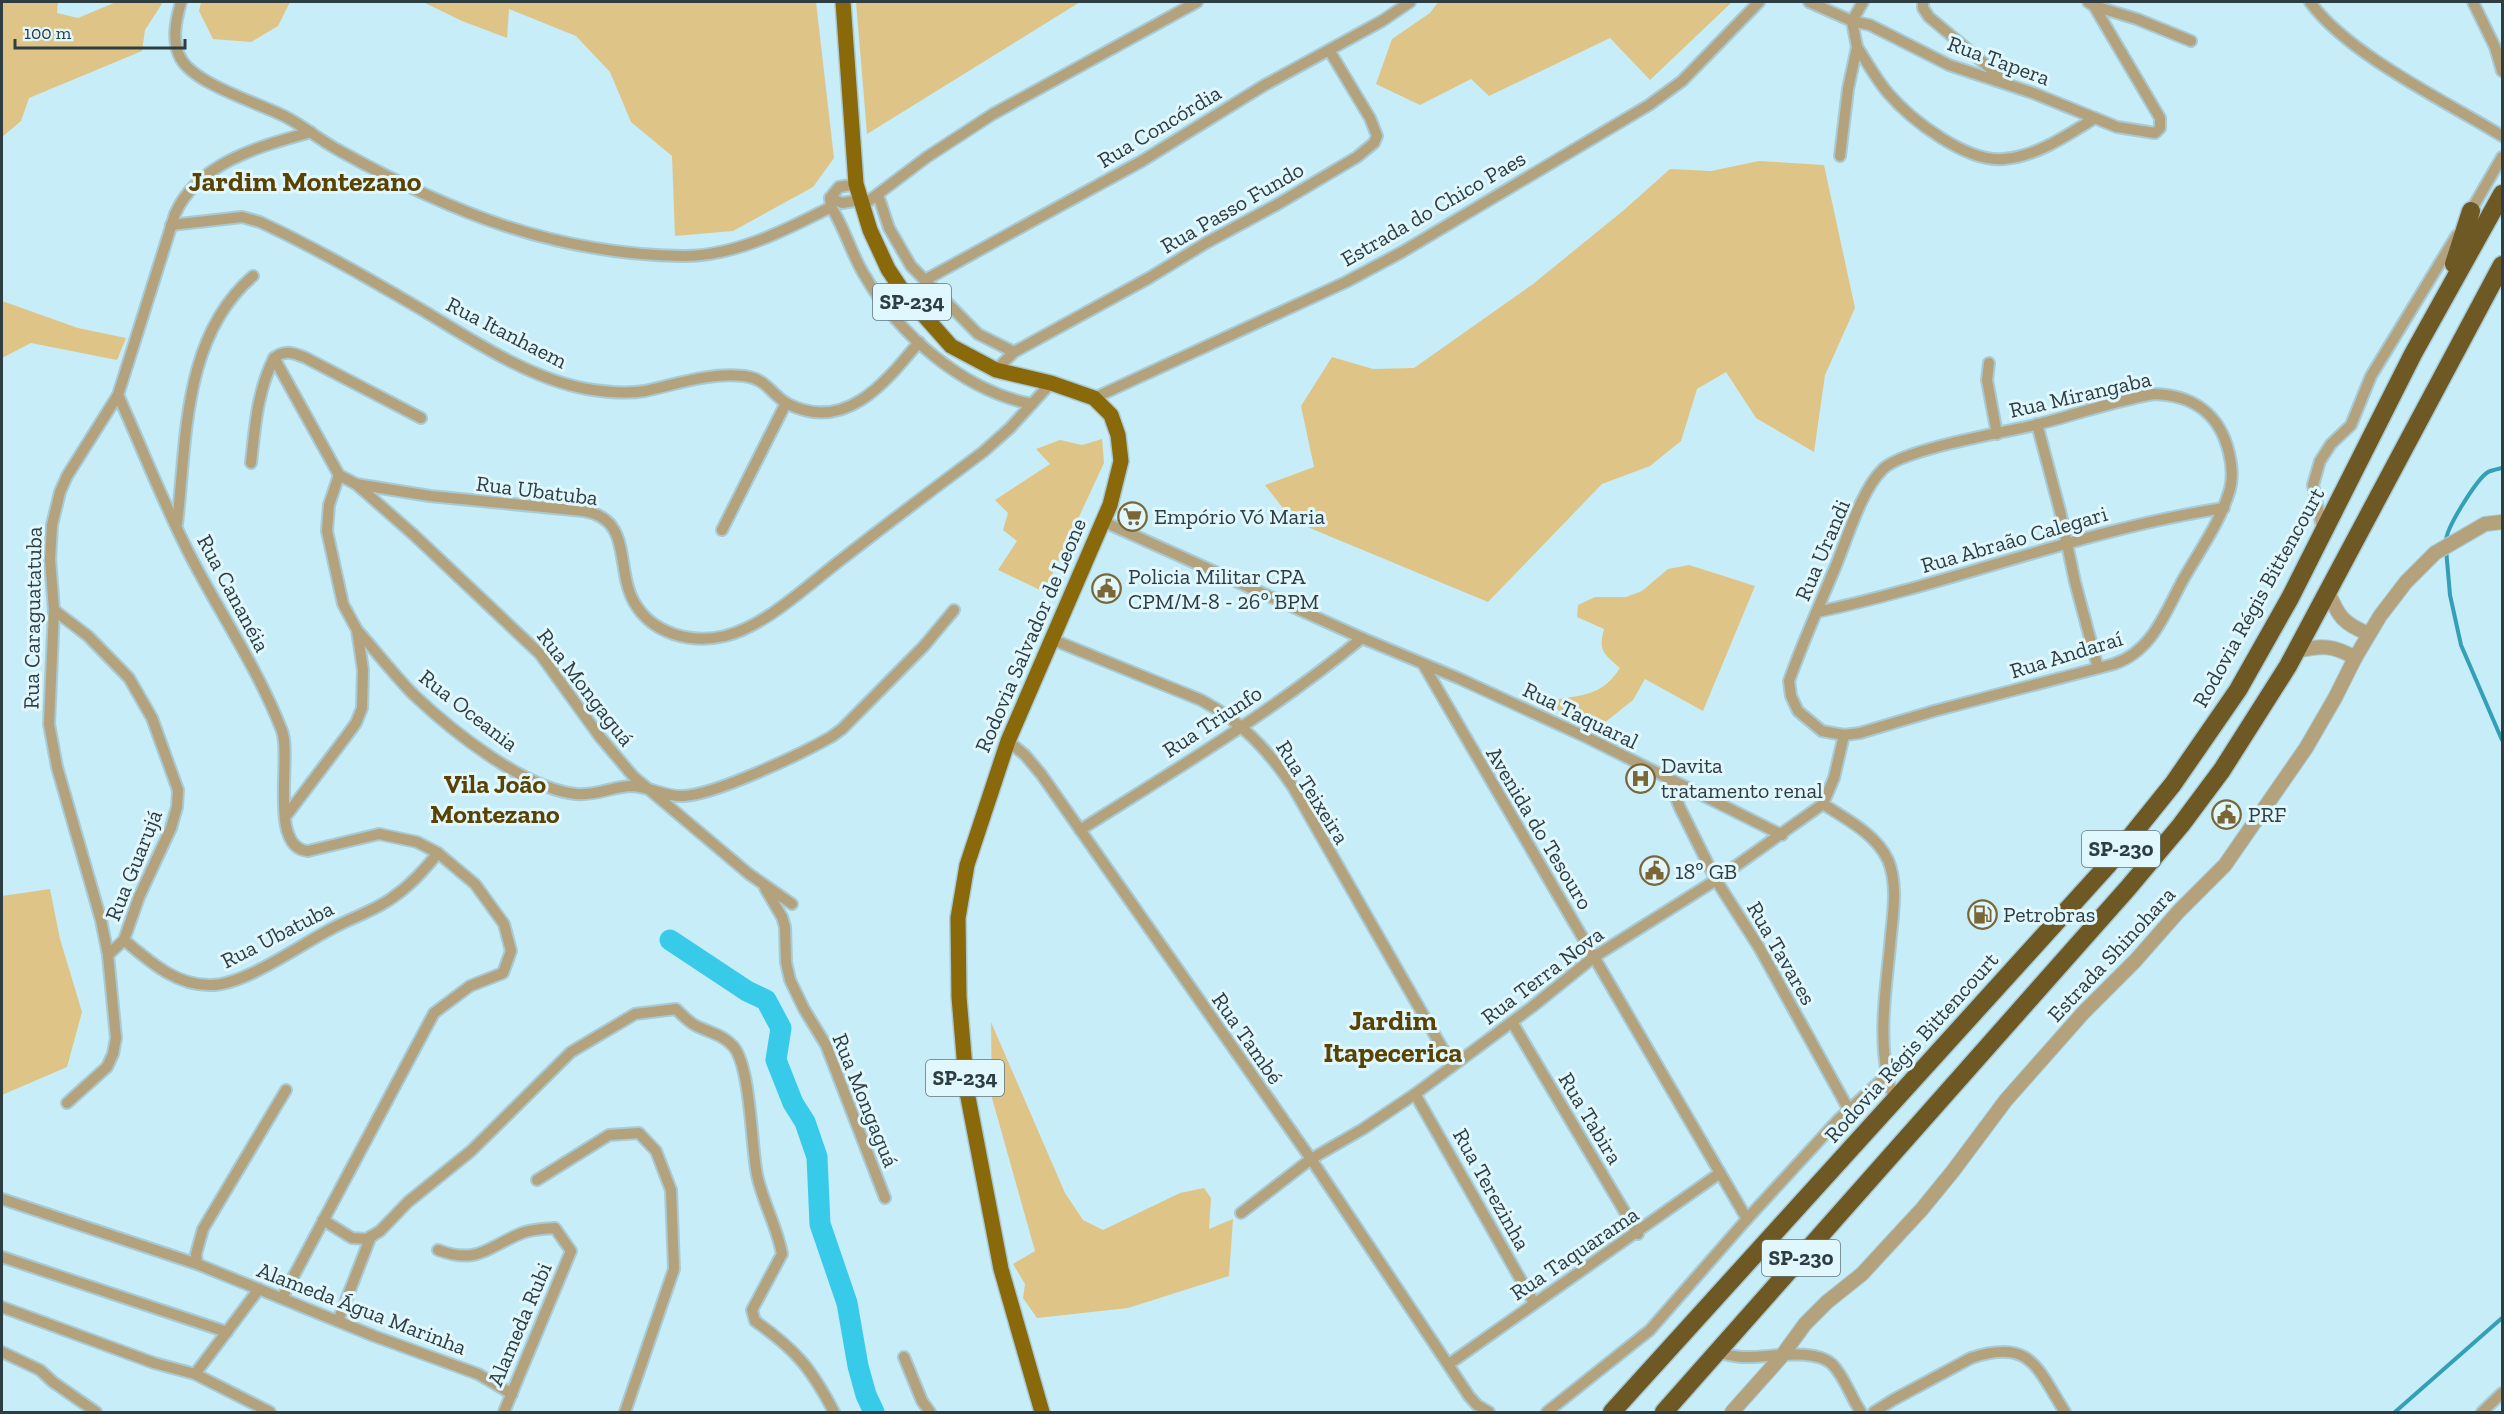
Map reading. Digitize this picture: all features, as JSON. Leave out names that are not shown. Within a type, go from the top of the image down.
[{"type":"highway","name":"Rodovia Régis Bittencourt","points":[[1612,1413],[2107,866],[2173,784],[2238,690],[2290,598],[2413,354],[2502,194]]},
{"type":"highway","points":[[2413,354],[2452,269],[2471,211]]},
{"type":"highway","name":"SP-230","points":[[1664,1413],[2128,888],[2181,825],[2222,770],[2297,651],[2502,265]]},
{"type":"main road","name":"SP-234","points":[[843,2],[856,184],[878,250],[904,293],[951,346],[996,370],[1051,382],[1094,398]]},
{"type":"main road","name":"Rodovia Salvador de Leone","points":[[1042,1413],[1001,1269],[967,1092],[959,997],[958,918],[962,884],[1008,741],[1115,487],[1121,461],[1118,435],[1111,416],[1094,398]]},
{"type":"street","points":[[181,2],[175,38],[181,59],[192,72],[219,87],[288,118],[337,150],[450,206],[519,231],[588,248],[653,255],[710,256],[779,233],[830,202],[839,188],[856,184]]},
{"type":"street","points":[[830,202],[861,203],[878,195],[927,157],[993,114],[1197,2]]},
{"type":"street","name":"Rua Concórdia","points":[[925,280],[1142,161],[1263,86],[1382,21],[1410,2]]},
{"type":"street","name":"Estrada do Chico Paes","points":[[1094,398],[1346,282],[1402,252],[1664,96],[1682,81],[1759,2]]},
{"type":"street","name":"Rua Tapera","points":[[1809,2],[1852,21],[1870,25],[1949,64],[2132,131],[2155,134],[2161,122],[2155,109],[2091,4]]},
{"type":"street","points":[[1863,2],[1852,21],[1857,47],[1883,87],[1898,104],[1930,130],[1969,152],[1985,158],[2005,159],[2043,149],[2095,118]]},
{"type":"street","points":[[1923,2],[1923,8],[1929,17],[2008,84]]},
{"type":"street","points":[[2310,2],[2318,13],[2340,33],[2371,57],[2502,136]]},
{"type":"street","points":[[2473,2],[2495,47],[2502,71]]},
{"type":"street","points":[[2091,4],[2137,19],[2191,41]]},
{"type":"street","points":[[1840,156],[1848,88],[1857,47]]},
{"type":"street","name":"Rua Passo Fundo","points":[[996,370],[1014,352],[1149,278],[1368,150],[1377,136],[1374,128],[1329,50]]},
{"type":"street","name":"Rua Caraguatatuba","points":[[67,1103],[107,1067],[113,1054],[116,1038],[108,955],[101,920],[53,752],[49,724],[54,610],[50,548],[57,501],[78,456],[118,395],[171,225],[184,196],[225,162],[272,142],[311,132]]},
{"type":"street","points":[[2323,534],[2313,485],[2320,461],[2331,444],[2351,425],[2371,376],[2502,157]]},
{"type":"street","points":[[878,195],[900,249],[925,280],[978,334],[1014,352]]},
{"type":"street","points":[[830,202],[855,259],[876,294],[918,342],[982,386],[1011,400],[1032,404]]},
{"type":"street","name":"Rua Itanhaem","points":[[171,225],[242,217],[260,222],[422,310],[473,341],[569,385],[602,391],[643,391],[712,377],[742,375],[762,381],[786,403],[803,410],[825,412],[841,410],[855,405],[876,389],[918,342]]},
{"type":"street","points":[[177,524],[188,418],[199,361],[212,329],[234,296],[253,276]]},
{"type":"street","points":[[251,463],[259,398],[265,376],[274,358],[285,352],[306,358],[421,418]]},
{"type":"street","points":[[274,358],[339,475],[329,505],[327,531],[343,603],[357,630],[363,670],[362,708],[356,723],[286,816]]},
{"type":"street","points":[[1989,363],[1987,380],[1997,434]]},
{"type":"street","name":"Rua Ubatuba","points":[[339,475],[356,484],[460,500],[584,511],[603,516],[616,531],[627,586],[634,602],[652,623],[668,633],[683,638],[726,636],[744,629],[778,608],[983,452],[1010,428],[1051,382]]},
{"type":"street","name":"Rua Mirangaba","points":[[1997,434],[2126,399],[2154,394],[2172,394],[2187,400],[2211,417],[2220,428],[2232,467],[2231,487],[2224,508]]},
{"type":"street","name":"Rua Cananéia","points":[[118,395],[200,575],[247,658],[283,734],[284,802],[286,829],[290,839],[297,848],[303,851],[345,844],[379,834],[417,842],[438,853]]},
{"type":"street","points":[[722,530],[786,403]]},
{"type":"street","points":[[2037,424],[2098,668]]},
{"type":"street","name":"Rua Urandi","points":[[1844,735],[1822,731],[1810,723],[1798,711],[1791,696],[1789,681],[1864,498],[1882,470],[1892,462],[1997,434]]},
{"type":"street","name":"Rua Mongaguá","points":[[356,484],[414,535],[540,654],[608,747],[633,776],[763,885],[792,904]]},
{"type":"street","name":"Rua Abraão Calegari","points":[[1817,612],[1864,602],[2176,515],[2224,508]]},
{"type":"street","name":"Rua Andaraí","points":[[1844,735],[1860,734],[1934,711],[2130,658],[2146,643],[2224,508]]},
{"type":"street","name":"Rua Taquaral","points":[[1102,521],[1588,738],[1782,835]]},
{"type":"street","name":"Estrada Shinohara","points":[[1732,1413],[1781,1357],[1805,1324],[1827,1302],[1862,1274],[1922,1209],[2006,1100],[2083,1013],[2225,865],[2306,748],[2336,698],[2369,634],[2406,582],[2426,560],[2447,545],[2485,524],[2502,522]]},
{"type":"street","points":[[2328,591],[2335,609],[2344,622],[2369,634]]},
{"type":"street","name":"Rua Guarujá","points":[[54,610],[88,636],[129,678],[152,718],[178,790],[177,807],[171,828],[139,897],[124,940],[108,955]]},
{"type":"street","points":[[647,788],[668,796],[692,796],[744,777],[831,737],[842,729],[924,646],[954,610]]},
{"type":"street","name":"Rua Oceania","points":[[357,630],[395,674],[427,706],[469,739],[523,776],[576,794],[599,793],[626,786],[647,788]]},
{"type":"street","name":"Rua Triunfo","points":[[1080,830],[1327,667],[1362,638]]},
{"type":"street","name":"Rua Teixeira","points":[[1051,639],[1201,700],[1241,725],[1271,755],[1293,787],[1383,948],[1452,1065]]},
{"type":"street","points":[[2297,651],[2317,646],[2330,647],[2355,658]]},
{"type":"street","name":"Avenida do Tesouro","points":[[1423,664],[1747,1219]]},
{"type":"street","points":[[1782,835],[1823,804],[1834,778],[1844,735]]},
{"type":"street","name":"Rua També","points":[[1008,741],[1025,755],[1080,830],[1311,1159],[1469,1396],[1477,1405],[1490,1413]]},
{"type":"street","name":"Rua Tavares","points":[[1669,780],[1680,808],[1716,880],[1760,949],[1849,1110]]},
{"type":"street","points":[[1823,804],[1860,827],[1877,845],[1887,859],[1893,879],[1886,999],[1887,1075],[1895,1100]]},
{"type":"street","name":"Rua Terra Nova","points":[[1241,1214],[1311,1159],[1363,1129],[1415,1094],[1594,957],[1716,880],[1782,835]]},
{"type":"street","points":[[282,1298],[434,1013],[470,986],[502,973],[511,951],[504,924],[475,884],[438,853]]},
{"type":"street","name":"Rua Ubatuba","points":[[124,940],[163,970],[178,978],[212,986],[230,982],[249,975],[324,932],[390,899],[422,873],[438,853]]},
{"type":"street","name":"Rua Mongaguá","points":[[763,885],[782,917],[785,927],[786,962],[790,980],[829,1052],[885,1198]]},
{"type":"street","points":[[323,1220],[352,1238],[367,1239],[380,1231],[408,1202],[471,1151],[571,1052],[635,1014],[676,1009],[693,1024],[718,1034],[734,1047],[739,1058],[749,1101],[756,1173],[763,1199],[773,1219],[782,1254],[752,1310],[753,1317],[801,1360],[816,1378],[834,1413]]},
{"type":"street","name":"Rua Tabira","points":[[1512,1022],[1638,1234]]},
{"type":"street","points":[[1547,1413],[1650,1330],[1747,1219],[1849,1110],[1887,1075]]},
{"type":"street","points":[[197,1264],[196,1254],[203,1229],[286,1090]]},
{"type":"street","name":"Rua Terezinha","points":[[1415,1094],[1534,1303]]},
{"type":"street","points":[[537,1180],[609,1135],[639,1132],[656,1151],[671,1190],[674,1269],[625,1413]]},
{"type":"street","name":"Rua Taquarama","points":[[1449,1364],[1534,1303],[1638,1234],[1720,1173]]},
{"type":"street","name":"Alameda Água Marinha","points":[[2,1198],[197,1264],[478,1374],[512,1394]]},
{"type":"street","name":"Alameda Rubi","points":[[438,1250],[451,1255],[473,1257],[524,1232],[555,1228],[571,1251],[504,1413]]},
{"type":"street","points":[[338,1321],[371,1236]]},
{"type":"street","points":[[2,1257],[227,1332]]},
{"type":"street","points":[[195,1374],[259,1289]]},
{"type":"street","points":[[2,1307],[154,1362],[195,1374],[270,1413]]},
{"type":"street","points":[[1874,1413],[1893,1400],[1971,1358],[2010,1351],[2022,1354],[2033,1362],[2065,1413]]},
{"type":"street","points":[[2,1352],[40,1370],[96,1413]]},
{"type":"street","points":[[1717,1353],[1744,1357],[1820,1356],[1831,1363],[1861,1413]]},
{"type":"street","points":[[903,1357],[922,1401],[930,1413]]},
{"type":"street","points":[[2481,1413],[2502,1393]]},
{"type":"shaded area","points":[[2,2],[58,2],[57,13],[78,18],[116,2],[163,2],[145,30],[142,51],[29,98],[21,121],[2,137]]},
{"type":"shaded area","points":[[201,2],[290,2],[278,26],[251,42],[213,39],[199,11]]},
{"type":"shaded area","points":[[423,2],[816,2],[834,158],[813,187],[733,231],[675,236],[672,156],[631,122],[610,72],[576,36],[509,9],[507,38],[462,21]]},
{"type":"shaded area","points":[[856,2],[1080,2],[867,134]]},
{"type":"shaded area","points":[[1438,2],[1732,2],[1650,80],[1610,38],[1489,96],[1471,79],[1420,105],[1376,84],[1392,39],[1430,13]]},
{"type":"shaded area","points":[[1759,161],[1824,165],[1855,308],[1825,375],[1814,452],[1756,418],[1726,372],[1697,389],[1681,441],[1650,466],[1602,484],[1488,602],[1293,521],[1265,485],[1314,467],[1301,406],[1332,357],[1373,369],[1414,368],[1533,284],[1624,210],[1670,169],[1711,171]]},
{"type":"shaded area","points":[[2,301],[78,328],[126,338],[117,360],[31,343],[2,358]]},
{"type":"shaded area","points":[[1102,439],[1104,463],[1044,592],[998,570],[1017,541],[1003,530],[1008,513],[995,500],[1050,464],[1036,449],[1060,440],[1082,445]]},
{"type":"shaded area","points":[[1689,565],[1755,586],[1703,711],[1645,679],[1633,700],[1599,727],[1565,716],[1556,708],[1559,699],[1578,696],[1601,688],[1620,668],[1604,652],[1602,642],[1604,629],[1577,617],[1578,605],[1595,597],[1626,597],[1642,591],[1668,569]]},
{"type":"shaded area","points":[[50,889],[60,939],[82,1012],[67,1067],[2,1095],[2,896]]},
{"type":"shaded area","points":[[991,1022],[1065,1193],[1083,1220],[1103,1230],[1180,1193],[1204,1188],[1211,1198],[1209,1229],[1233,1219],[1229,1276],[1128,1308],[1037,1318],[1023,1298],[1025,1284],[1013,1264],[1035,1251],[992,1098]]},
{"type":"waterway","points":[[2446,542],[2462,505],[2483,476],[2502,468]]},
{"type":"waterway","points":[[2446,549],[2450,595],[2461,645],[2502,740]]},
{"type":"waterway","points":[[670,940],[747,991],[766,1000],[781,1028],[776,1060],[793,1103],[805,1122],[817,1157],[820,1224],[847,1303],[858,1366],[866,1395],[874,1412]]},
{"type":"waterway","points":[[2395,1412],[2502,1318]]},
{"type":"place","name":"Empório Vó Maria","points":[[1133,516]]},
{"type":"place","name":"Policia Militar CPA CPM/M-8 - 26º BPM","points":[[1107,589]]},
{"type":"place","name":"Davita tratamento renal","points":[[1640,778]]},
{"type":"place","name":"PRF","points":[[2227,814]]},
{"type":"place","name":"18º GB","points":[[1654,871]]},
{"type":"place","name":"Petrobras","points":[[1982,914]]},
{"type":"district","name":"Jardim Montezano","points":[[305,181]]},
{"type":"district","name":"Vila João Montezano","points":[[495,799]]},
{"type":"district","name":"Jardim Itapecerica","points":[[1393,1036]]}]
